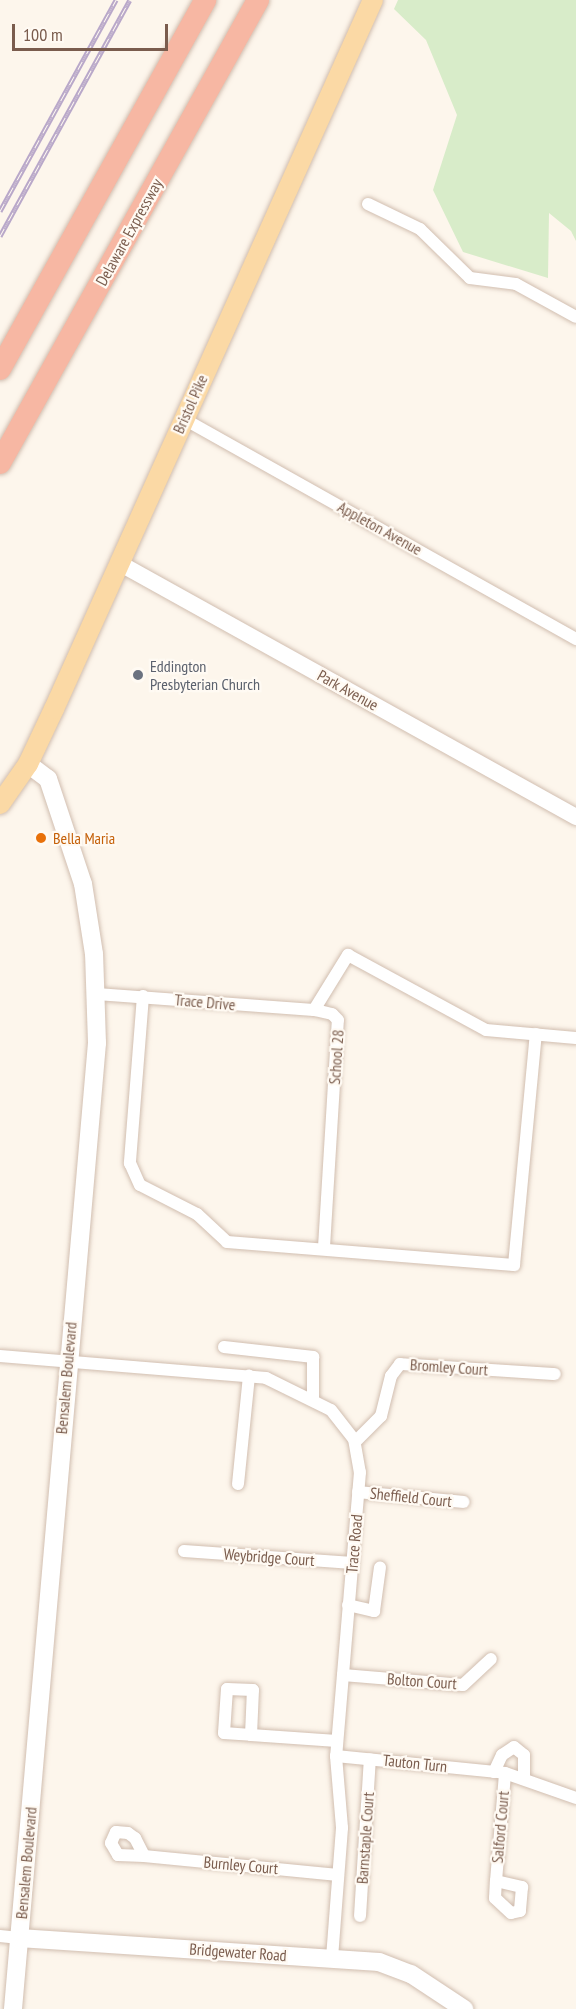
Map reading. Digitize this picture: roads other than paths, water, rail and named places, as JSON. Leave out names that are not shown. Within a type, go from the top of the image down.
[{"type":"highway","points":[[0,369],[205,0]]},
{"type":"highway","name":"Delaware Expressway","points":[[0,463],[258,0]]},
{"type":"main road","name":"Bristol Pike","points":[[0,804],[27,764],[372,0]]},
{"type":"main road","name":"Bensalem Boulevard","points":[[13,2009],[67,1363],[96,1065],[96,994],[89,919],[71,840],[48,779],[27,764]]},
{"type":"main road","name":"Bridgewater Road","points":[[19,1938],[332,1958],[392,1965],[464,2009]]},
{"type":"street","points":[[368,204],[420,229],[463,274],[478,280],[516,284],[576,317]]},
{"type":"street","name":"Appleton Avenue","points":[[184,419],[576,639]]},
{"type":"street","name":"Park Avenue","points":[[119,563],[576,817]]},
{"type":"street","name":"School 28","points":[[324,1247],[338,1020],[332,1014],[314,1011],[348,956],[486,1030],[576,1038]]},
{"type":"street","name":"Trace Drive","points":[[96,994],[314,1011]]},
{"type":"street","points":[[143,996],[130,1163],[140,1185],[197,1214],[227,1242],[324,1247],[514,1265],[536,1034]]},
{"type":"street","points":[[224,1347],[313,1357],[313,1399]]},
{"type":"street","points":[[0,1356],[67,1363],[129,1364],[274,1380],[313,1399],[342,1421],[355,1442]]},
{"type":"street","name":"Bromley Court","points":[[355,1442],[381,1416],[391,1376],[400,1364],[555,1374]]},
{"type":"street","points":[[238,1484],[249,1376]]},
{"type":"street","name":"Trace Road","points":[[332,1958],[342,1828],[336,1756],[358,1491],[355,1442]]},
{"type":"street","name":"Sheffield Court","points":[[358,1491],[464,1503]]},
{"type":"street","name":"Weybridge Court","points":[[184,1551],[353,1563]]},
{"type":"street","points":[[348,1605],[374,1611],[380,1567]]},
{"type":"street","name":"Bolton Court","points":[[343,1675],[463,1685],[491,1659]]},
{"type":"street","points":[[252,1735],[337,1741]]},
{"type":"street","points":[[499,1772],[502,1755],[514,1748],[524,1755],[524,1778]]},
{"type":"street","name":"Tauton Turn","points":[[336,1756],[499,1772],[524,1778],[576,1798]]},
{"type":"street","name":"Barnstaple Court","points":[[360,1916],[370,1759]]},
{"type":"street","name":"Salford Court","points":[[496,1881],[499,1772]]},
{"type":"street","name":"Burnley Court","points":[[144,1857],[338,1875]]},
{"type":"street","name":"Bridgewater Road","points":[[0,1936],[19,1938]]},
{"type":"railway","points":[[0,211],[116,0]]},
{"type":"railway","points":[[0,236],[130,0]]},
{"type":"place","name":"Eddington Presbyterian Church","points":[[138,675]]},
{"type":"place","name":"Bella Maria","points":[[41,838]]}]
